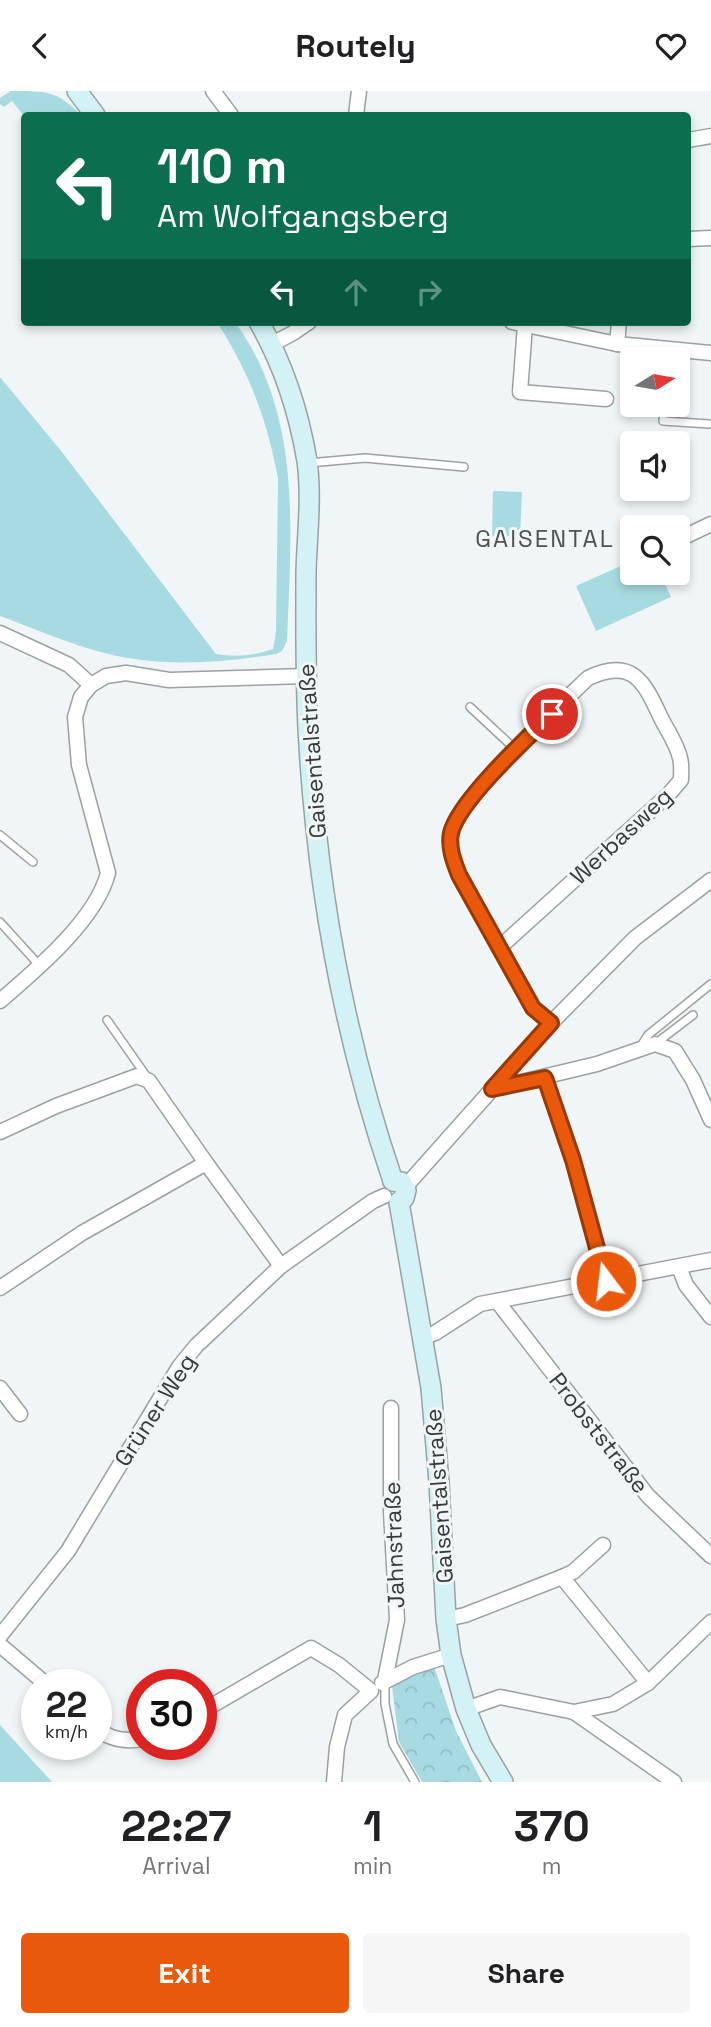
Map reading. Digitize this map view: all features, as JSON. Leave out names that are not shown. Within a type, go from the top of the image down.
[{"type":"main road","points":[[77,91],[93,112]]},
{"type":"main road","name":"Gaisentalstraße","points":[[261,326],[272,344],[296,414],[307,463],[306,676],[309,745],[324,901],[354,1054],[395,1191],[424,1337],[439,1482],[446,1619],[452,1655],[466,1709],[481,1745],[503,1782]]},
{"type":"street","points":[[212,91],[229,112]]},
{"type":"street","points":[[356,112],[359,91]]},
{"type":"street","points":[[691,140],[711,137]]},
{"type":"street","points":[[691,239],[711,238]]},
{"type":"street","points":[[272,344],[303,326]]},
{"type":"street","points":[[519,326],[520,392],[606,399]]},
{"type":"street","points":[[533,326],[630,347]]},
{"type":"street","points":[[617,344],[619,326]]},
{"type":"street","points":[[690,354],[711,353]]},
{"type":"street","points":[[690,534],[711,524]]},
{"type":"street","points":[[0,633],[69,665],[90,685]]},
{"type":"street","name":"Werbasweg","points":[[500,947],[668,795],[681,780],[680,758],[647,688],[638,677],[619,670],[603,671],[588,678],[516,749],[458,815],[450,835],[452,856],[459,875],[533,1008],[551,1023]]},
{"type":"street","points":[[0,1001],[40,966],[95,906],[104,889],[108,873],[79,765],[75,717],[81,697],[90,685],[106,676],[126,673],[169,680],[306,676]]},
{"type":"street","name":"Grüner Weg","points":[[0,1636],[68,1551],[179,1367],[196,1346],[281,1266],[373,1201],[395,1191],[551,1023],[635,938],[711,880]]},
{"type":"street","points":[[492,1089],[545,1078],[655,1044],[675,1051],[693,1080],[711,1120]]},
{"type":"street","points":[[0,1132],[123,1079],[137,1076],[149,1081],[281,1266]]},
{"type":"street","points":[[545,1078],[573,1160],[606,1281]]},
{"type":"street","points":[[0,1288],[82,1233],[206,1163]]},
{"type":"street","points":[[424,1337],[435,1333],[480,1304],[711,1259]]},
{"type":"street","points":[[679,1267],[686,1285],[711,1317]]},
{"type":"street","name":"Probststraße","points":[[497,1301],[648,1496],[711,1556]]},
{"type":"street","points":[[0,1388],[20,1414]]},
{"type":"street","name":"Jahnstraße","points":[[385,1680],[397,1620],[391,1511],[391,1408]]},
{"type":"street","points":[[446,1619],[465,1615],[573,1572],[603,1545]]},
{"type":"street","points":[[562,1577],[648,1683]]},
{"type":"street","points":[[466,1709],[500,1697],[574,1712],[612,1704],[648,1683],[711,1622]]},
{"type":"street","points":[[0,1645],[28,1669]]},
{"type":"street","points":[[217,1703],[311,1648],[339,1665],[371,1691]]},
{"type":"street","points":[[334,1782],[337,1747],[345,1715],[385,1680],[413,1667],[452,1655]]},
{"type":"street","points":[[574,1712],[674,1782]]},
{"type":"lane","points":[[663,417],[663,421],[709,424]]},
{"type":"lane","points":[[307,463],[365,458],[464,467]]},
{"type":"lane","points":[[470,707],[516,749]]},
{"type":"lane","points":[[0,835],[33,862]]},
{"type":"lane","points":[[0,922],[40,966]]},
{"type":"lane","points":[[638,1050],[648,1035],[711,984]]},
{"type":"lane","points":[[655,1044],[693,1015]]},
{"type":"lane","points":[[107,1020],[149,1081]]},
{"type":"lane","points":[[385,1680],[385,1704],[393,1744],[415,1782]]},
{"type":"green space","points":[[11,91],[51,94],[78,112],[21,112],[12,101],[4,107],[0,104],[0,98]]},
{"type":"green space","points":[[219,326],[237,326],[257,358],[272,396],[282,435],[288,475],[290,558],[287,641],[282,651],[276,654],[206,662],[159,662],[113,655],[0,616],[0,377],[62,452],[216,654],[244,655],[273,649],[276,632],[278,478],[268,435],[239,360]]},
{"type":"green space","points":[[493,491],[522,492],[520,536],[492,536]]},
{"type":"green space","points":[[620,566],[620,585],[666,585],[671,597],[596,631],[576,586]]},
{"type":"green space","points":[[434,1666],[456,1731],[482,1782],[422,1782],[399,1742],[392,1686]]},
{"type":"green space","points":[[0,1725],[21,1748],[21,1760],[32,1760],[52,1782],[0,1782]]},
{"type":"district","name":"GAISENTAL","points":[[545,539]]},
{"type":"route","points":[[552,714],[516,749],[458,815],[450,835],[452,856],[459,875],[533,1008],[551,1023],[492,1089],[545,1078],[573,1160],[606,1281]]}]
